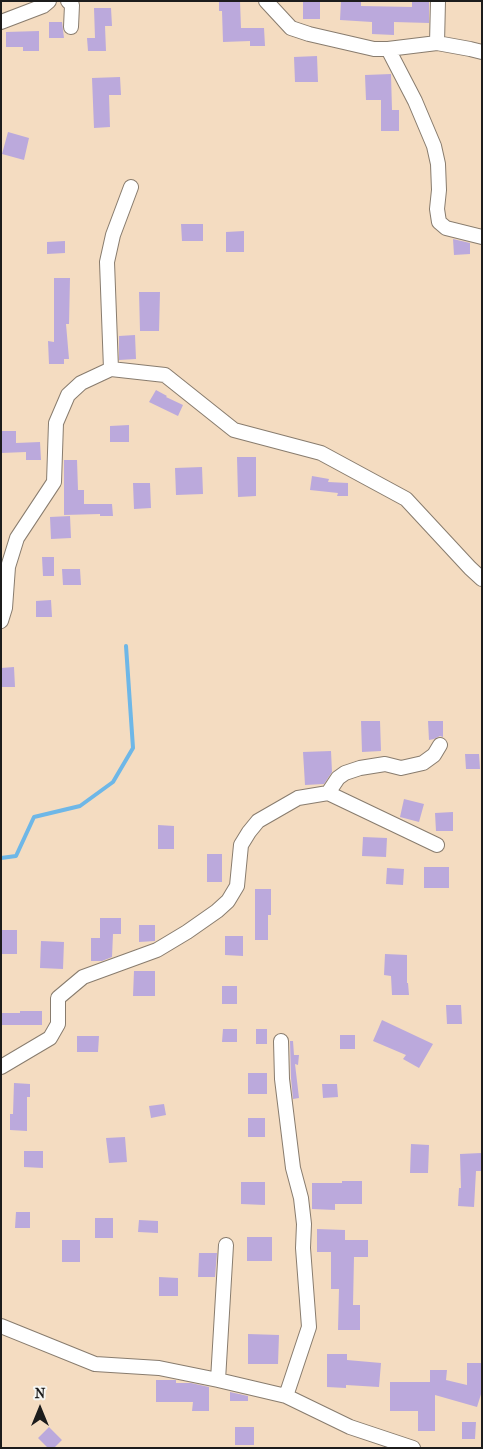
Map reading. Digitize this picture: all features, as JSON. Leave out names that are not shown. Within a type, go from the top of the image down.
[{"type":"street","points":[[68,1],[72,5],[71,27]]},
{"type":"street","points":[[266,1],[291,28],[350,44],[388,49],[437,43],[470,48],[482,52]]},
{"type":"street","points":[[437,43],[438,1]]},
{"type":"street","points":[[1,22],[45,3]]},
{"type":"street","points":[[388,49],[415,101],[434,146],[438,164],[439,190],[437,209],[439,222],[446,228],[482,237]]},
{"type":"street","points":[[111,369],[107,262],[113,235],[131,187]]},
{"type":"street","points":[[1,621],[5,608],[8,567],[17,538],[54,482],[56,423],[68,395],[81,382],[111,369],[165,375],[234,430],[321,453],[406,499],[482,579]]},
{"type":"street","points":[[328,793],[338,778],[345,773],[360,768],[385,764],[401,768],[423,763],[434,755],[440,745]]},
{"type":"street","points":[[1,1067],[50,1038],[58,1024],[58,998],[83,977],[157,950],[217,911],[228,901],[237,886],[241,845],[249,832],[258,821],[298,798],[328,793],[437,845]]},
{"type":"street","points":[[282,1040],[282,1080],[293,1168],[302,1207],[309,1327],[286,1396]]},
{"type":"street","points":[[218,1380],[226,1244]]},
{"type":"street","points":[[1,1326],[95,1364],[159,1368],[286,1396],[350,1427],[413,1448]]},
{"type":"building","points":[[219,1],[240,1],[241,28],[264,28],[265,46],[250,46],[250,41],[223,42],[222,11],[219,11]]},
{"type":"building","points":[[303,1],[320,1],[320,19],[303,19]]},
{"type":"building","points":[[341,1],[361,1],[361,6],[412,7],[412,1],[429,1],[429,23],[394,22],[394,35],[372,34],[372,22],[340,20]]},
{"type":"building","points":[[94,8],[111,8],[112,26],[105,26],[106,51],[88,51],[87,38],[95,38]]},
{"type":"building","points":[[49,22],[62,22],[64,38],[49,38]]},
{"type":"building","points":[[39,31],[39,51],[23,51],[23,47],[6,47],[6,32]]},
{"type":"building","points":[[317,56],[318,82],[295,82],[294,57]]},
{"type":"building","points":[[391,74],[392,110],[399,110],[399,131],[381,131],[381,100],[366,100],[365,75]]},
{"type":"building","points":[[120,77],[121,95],[109,95],[110,127],[94,128],[92,78]]},
{"type":"building","points":[[8,132],[29,138],[24,160],[2,154]]},
{"type":"building","points":[[181,224],[203,224],[203,241],[182,241]]},
{"type":"building","points":[[244,231],[244,252],[226,252],[226,232]]},
{"type":"building","points":[[453,239],[470,243],[470,254],[454,255]]},
{"type":"building","points":[[65,241],[65,253],[47,254],[47,242]]},
{"type":"building","points":[[54,278],[70,278],[69,324],[66,324],[69,359],[64,359],[64,364],[49,364],[48,341],[54,342]]},
{"type":"building","points":[[139,292],[160,292],[159,331],[140,331]]},
{"type":"building","points":[[135,335],[136,359],[119,360],[119,336]]},
{"type":"building","points":[[156,390],[183,405],[178,416],[149,402]]},
{"type":"building","points":[[129,425],[129,442],[110,442],[110,426]]},
{"type":"building","points":[[1,431],[16,431],[16,443],[40,442],[41,460],[26,460],[26,452],[1,453]]},
{"type":"building","points":[[237,457],[256,457],[256,496],[238,497]]},
{"type":"building","points":[[64,460],[77,460],[78,490],[84,490],[84,504],[112,504],[113,516],[100,516],[100,514],[64,515]]},
{"type":"building","points":[[202,467],[203,494],[176,495],[175,468]]},
{"type":"building","points":[[312,476],[329,479],[328,482],[348,483],[348,496],[337,496],[338,493],[310,490]]},
{"type":"building","points":[[133,483],[150,483],[151,508],[134,509]]},
{"type":"building","points":[[70,516],[71,538],[51,539],[50,517]]},
{"type":"building","points":[[42,557],[54,557],[54,576],[43,576]]},
{"type":"building","points":[[62,569],[80,569],[81,585],[63,585]]},
{"type":"building","points":[[51,600],[52,617],[36,617],[36,601]]},
{"type":"building","points":[[14,667],[15,687],[1,687],[1,668]]},
{"type":"building","points":[[361,721],[380,721],[381,751],[362,752]]},
{"type":"building","points":[[428,721],[443,721],[443,737],[440,736],[429,740]]},
{"type":"building","points":[[331,751],[332,772],[324,784],[305,785],[303,752]]},
{"type":"building","points":[[465,754],[479,754],[480,769],[466,769]]},
{"type":"building","points":[[404,799],[424,804],[419,822],[400,817]]},
{"type":"building","points":[[453,812],[453,831],[436,831],[435,813]]},
{"type":"building","points":[[158,825],[174,826],[174,849],[158,849]]},
{"type":"building","points":[[363,837],[387,838],[386,857],[362,856]]},
{"type":"building","points":[[207,854],[222,854],[222,882],[207,882]]},
{"type":"building","points":[[424,867],[449,867],[449,888],[424,888]]},
{"type":"building","points":[[387,868],[404,869],[403,885],[386,884]]},
{"type":"building","points":[[255,889],[271,889],[271,915],[268,915],[268,940],[255,940]]},
{"type":"building","points":[[100,918],[121,918],[121,934],[113,934],[112,957],[102,961],[91,961],[91,938],[100,938]]},
{"type":"building","points":[[139,925],[155,925],[155,941],[139,942]]},
{"type":"building","points":[[1,930],[17,930],[17,954],[1,954]]},
{"type":"building","points":[[225,936],[243,936],[243,956],[225,955]]},
{"type":"building","points":[[41,941],[64,942],[63,969],[40,968]]},
{"type":"building","points":[[385,954],[407,955],[409,995],[392,995],[391,976],[384,975]]},
{"type":"building","points":[[134,971],[155,971],[155,996],[133,996]]},
{"type":"building","points":[[222,986],[237,986],[237,1004],[222,1004]]},
{"type":"building","points":[[446,1005],[461,1005],[462,1024],[447,1024]]},
{"type":"building","points":[[20,1011],[42,1011],[42,1025],[1,1025],[1,1013],[20,1013]]},
{"type":"building","points":[[382,1020],[433,1044],[419,1068],[403,1059],[406,1055],[373,1041]]},
{"type":"building","points":[[223,1029],[237,1029],[237,1042],[222,1042]]},
{"type":"building","points":[[256,1029],[267,1029],[267,1044],[256,1044]]},
{"type":"building","points":[[340,1035],[355,1035],[355,1049],[340,1049]]},
{"type":"building","points":[[77,1036],[99,1036],[98,1052],[77,1052]]},
{"type":"building","points":[[290,1041],[293,1041],[294,1055],[299,1055],[298,1065],[295,1064],[299,1098],[293,1099],[291,1078]]},
{"type":"building","points":[[248,1073],[267,1073],[267,1094],[248,1094]]},
{"type":"building","points":[[14,1083],[30,1084],[30,1097],[27,1097],[27,1131],[10,1130],[10,1114],[13,1114]]},
{"type":"building","points":[[322,1084],[337,1084],[338,1097],[323,1098]]},
{"type":"building","points":[[164,1104],[166,1115],[151,1118],[149,1106]]},
{"type":"building","points":[[248,1118],[265,1118],[265,1137],[248,1137]]},
{"type":"building","points":[[125,1137],[127,1162],[109,1163],[106,1138]]},
{"type":"building","points":[[411,1144],[429,1145],[428,1173],[410,1173]]},
{"type":"building","points":[[24,1151],[43,1151],[43,1168],[24,1167]]},
{"type":"building","points":[[481,1153],[481,1171],[476,1171],[474,1207],[458,1206],[459,1188],[461,1188],[460,1154]]},
{"type":"building","points":[[342,1181],[362,1181],[362,1204],[335,1204],[335,1210],[312,1209],[312,1183],[342,1183]]},
{"type":"building","points":[[241,1182],[265,1182],[265,1205],[241,1204]]},
{"type":"building","points":[[16,1212],[30,1212],[30,1228],[15,1228]]},
{"type":"building","points":[[95,1218],[113,1218],[113,1238],[95,1238]]},
{"type":"building","points":[[139,1220],[158,1221],[158,1233],[138,1232]]},
{"type":"building","points":[[317,1229],[345,1230],[345,1240],[368,1240],[368,1257],[354,1257],[353,1305],[360,1305],[360,1330],[338,1330],[339,1289],[331,1289],[331,1252],[317,1252]]},
{"type":"building","points":[[247,1237],[272,1237],[272,1261],[247,1261]]},
{"type":"building","points":[[62,1240],[80,1240],[80,1262],[62,1262]]},
{"type":"building","points":[[199,1253],[217,1253],[215,1277],[198,1277]]},
{"type":"building","points":[[159,1277],[178,1278],[178,1296],[159,1296]]},
{"type":"building","points":[[248,1334],[279,1335],[278,1364],[248,1364]]},
{"type":"building","points":[[327,1354],[347,1354],[347,1360],[381,1363],[379,1387],[346,1385],[346,1388],[327,1387]]},
{"type":"building","points":[[467,1363],[482,1363],[482,1391],[477,1407],[435,1395],[435,1431],[418,1431],[418,1411],[390,1411],[390,1382],[430,1382],[430,1370],[447,1370],[446,1380],[467,1385]]},
{"type":"building","points":[[156,1380],[176,1380],[176,1383],[191,1383],[209,1387],[209,1411],[192,1411],[193,1402],[156,1402]]},
{"type":"building","points":[[230,1392],[248,1396],[248,1401],[230,1401]]},
{"type":"building","points":[[462,1422],[476,1422],[475,1439],[462,1439]]},
{"type":"building","points":[[49,1427],[62,1440],[54,1448],[48,1448],[38,1438]]},
{"type":"building","points":[[235,1427],[254,1427],[254,1445],[235,1445]]},
{"type":"waterway","points":[[1,858],[16,856],[34,817],[80,806],[113,782],[133,748],[126,646]]}]
